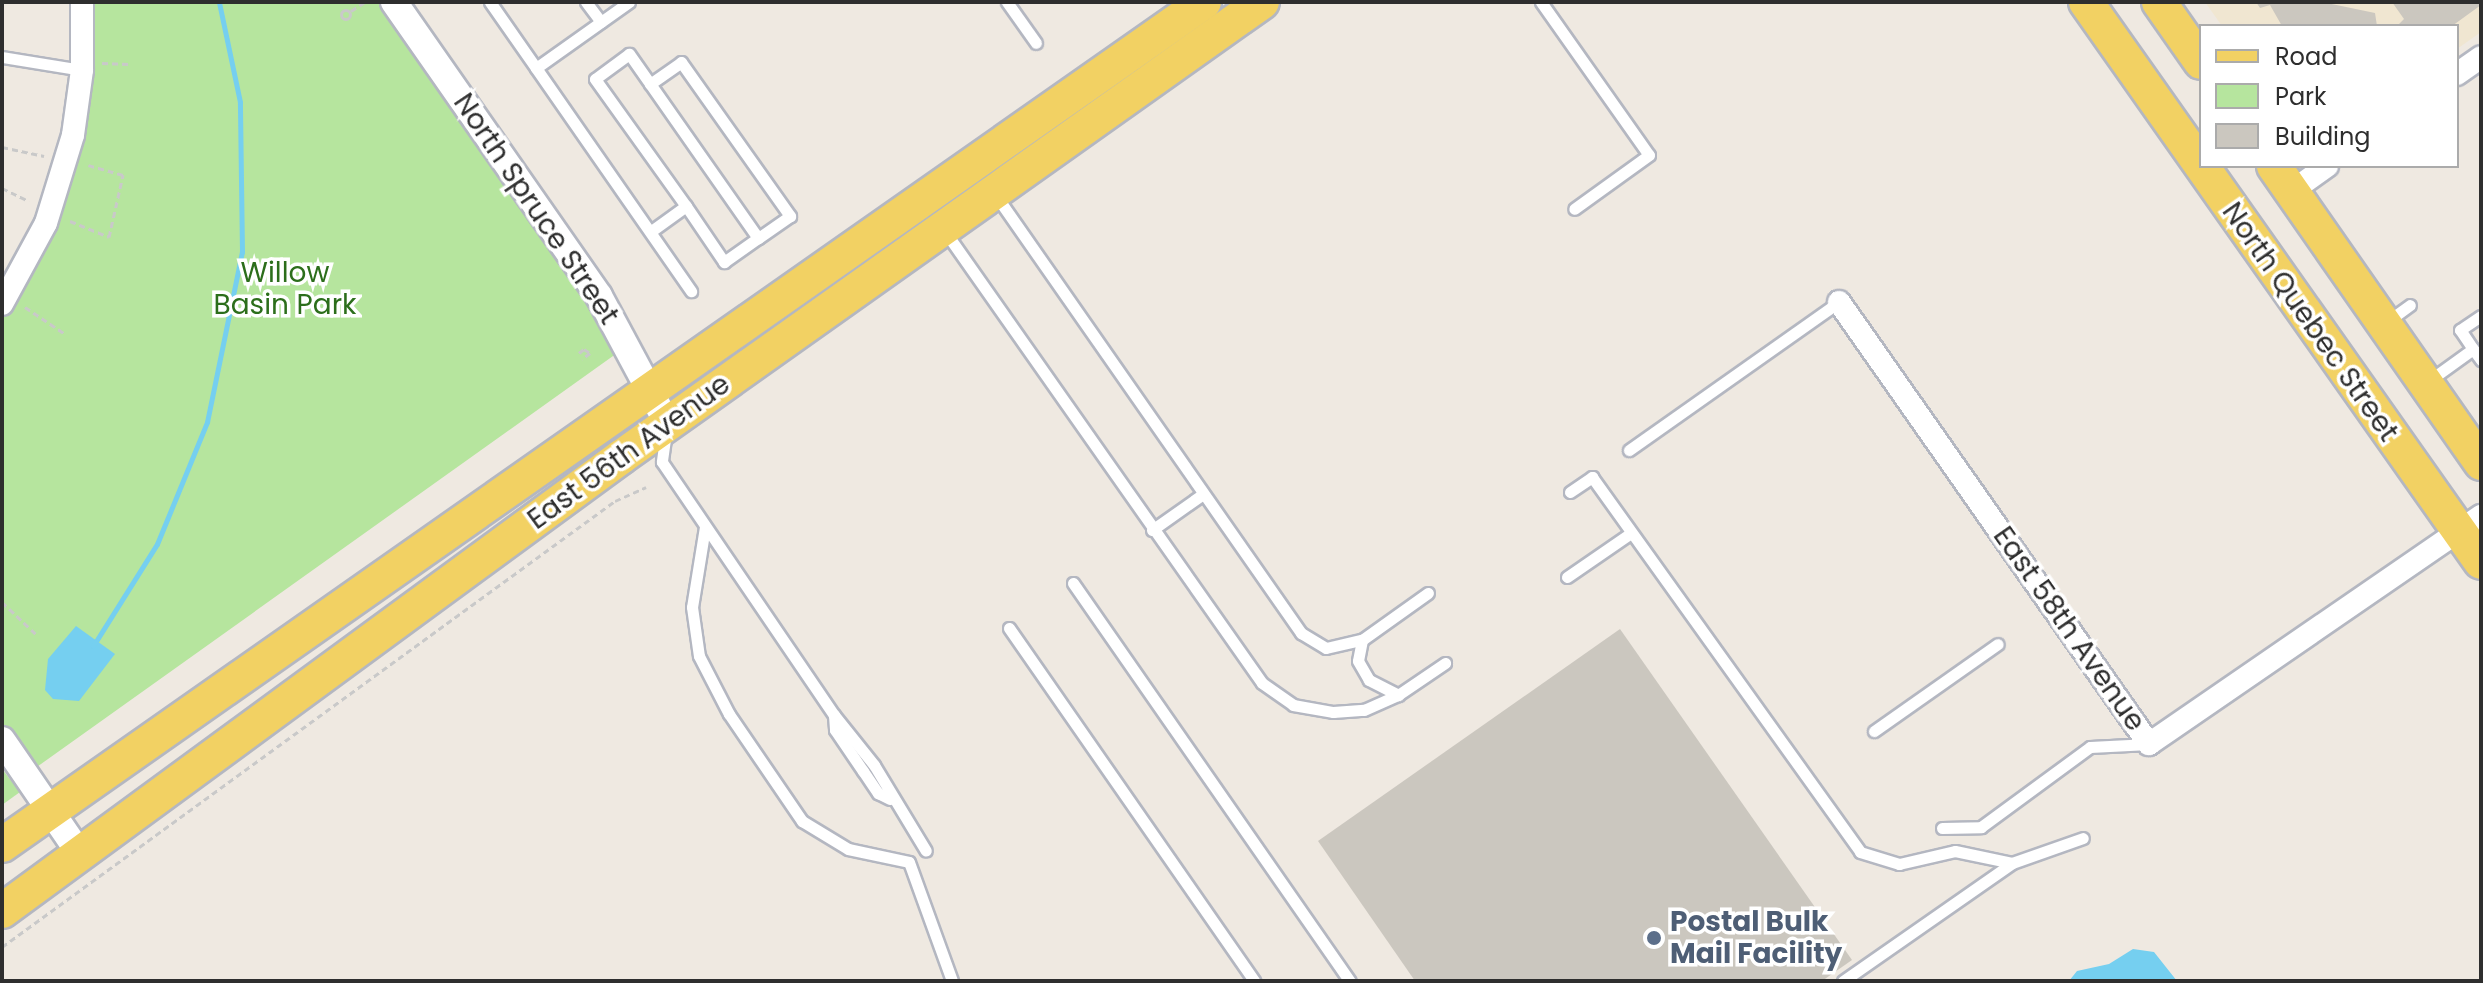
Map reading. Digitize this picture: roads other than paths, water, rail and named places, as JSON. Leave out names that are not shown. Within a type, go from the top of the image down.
[{"type":"main road","name":"East 56th Avenue","points":[[2,845],[649,387],[1204,2]]},
{"type":"main road","name":"East 56th Avenue","points":[[2,911],[667,423],[1262,2]]},
{"type":"main road","name":"North Quebec Street","points":[[2086,2],[2199,155]]},
{"type":"main road","points":[[2159,2],[2199,59]]},
{"type":"main road","name":"North Quebec Street","points":[[2208,168],[2470,523],[2481,562]]},
{"type":"main road","points":[[2283,179],[2397,315],[2426,383],[2481,463]]},
{"type":"street","points":[[8,303],[46,223],[92,67],[82,2]]},
{"type":"street","name":"North Spruce Street","points":[[394,2],[599,296],[667,423]]},
{"type":"street","points":[[2459,73],[2481,57]]},
{"type":"street","points":[[2283,179],[2320,168]]},
{"type":"street","name":"East 58th Avenue","points":[[1839,302],[2149,744],[2470,523]]},
{"type":"street","points":[[2,740],[80,854]]},
{"type":"lane","points":[[490,2],[691,291]]},
{"type":"lane","points":[[586,2],[601,22]]},
{"type":"lane","points":[[536,68],[629,2]]},
{"type":"lane","points":[[1007,2],[1036,43]]},
{"type":"lane","points":[[1541,2],[1649,155],[1574,209]]},
{"type":"lane","points":[[650,84],[681,62],[790,216],[724,262],[595,79],[629,54],[650,84],[758,238]]},
{"type":"lane","points":[[2,57],[92,67]]},
{"type":"lane","points":[[994,193],[1301,633],[1326,648],[1362,640],[1428,593]]},
{"type":"lane","points":[[650,232],[686,206]]},
{"type":"lane","points":[[943,229],[1262,683],[1293,705],[1333,712],[1364,710],[1398,695],[1445,663]]},
{"type":"lane","points":[[1629,450],[1839,302]]},
{"type":"lane","points":[[2481,316],[2460,330],[2481,360]]},
{"type":"lane","points":[[2426,383],[2473,349]]},
{"type":"lane","points":[[667,423],[662,462],[834,715],[874,765],[890,799],[926,851]]},
{"type":"lane","points":[[1570,492],[1592,477],[1860,852],[1899,864],[1964,851],[2012,863]]},
{"type":"lane","points":[[1152,530],[1203,494]]},
{"type":"lane","points":[[705,527],[692,607],[699,656],[729,714],[802,821],[848,849],[909,862],[952,981]]},
{"type":"lane","points":[[1567,577],[1631,533]]},
{"type":"lane","points":[[1073,583],[1350,981]]},
{"type":"lane","points":[[1009,628],[1254,981]]},
{"type":"lane","points":[[1362,640],[1358,661],[1369,680],[1398,695]]},
{"type":"lane","points":[[1874,731],[1998,644]]},
{"type":"lane","points":[[1942,828],[1981,827],[2090,747],[2149,744]]},
{"type":"lane","points":[[1843,981],[2012,863],[2083,838]]},
{"type":"water","points":[[76,626],[115,654],[79,701],[53,699],[45,690],[48,659]]},
{"type":"water","points":[[2133,949],[2154,952],[2177,981],[2069,981],[2077,971],[2109,964]]},
{"type":"waterway","points":[[93,646],[157,544],[207,422],[242,252],[240,102],[219,2]]},
{"type":"place","name":"Postal Bulk Mail Facility","points":[[1654,938]]},
{"type":"park label","name":"Willow Basin Park","points":[[285,289]]}]
